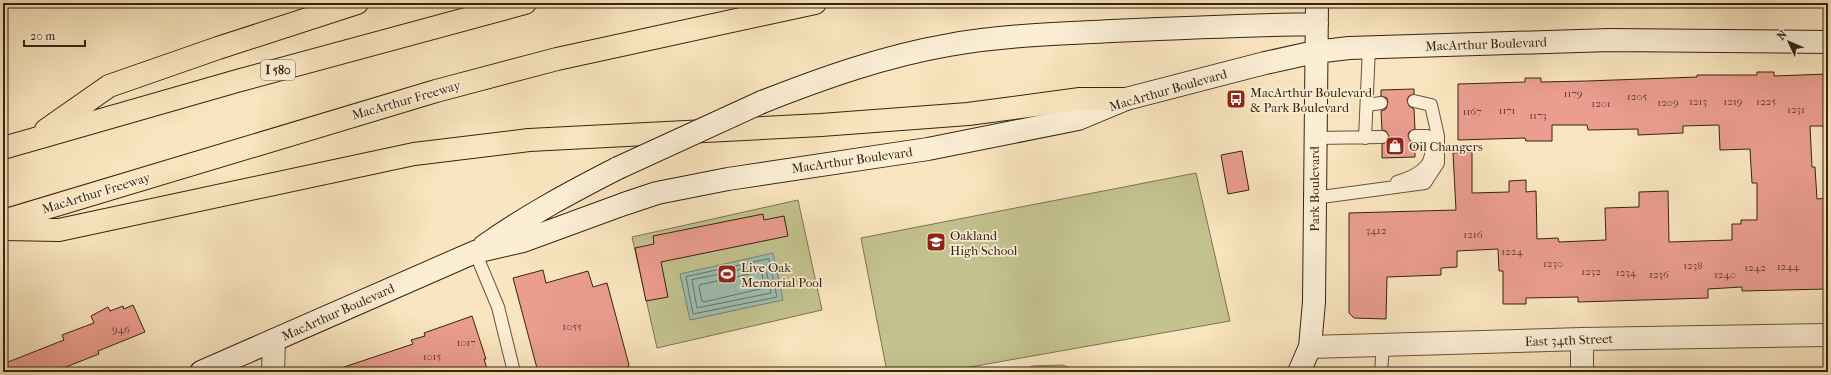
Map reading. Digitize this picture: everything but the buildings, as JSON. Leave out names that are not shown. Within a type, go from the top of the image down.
[{"type":"highway","points":[[32,140],[109,86],[218,48],[358,3]]},
{"type":"highway","name":"I 580","points":[[3,148],[244,79],[526,3]]},
{"type":"highway","name":"MacArthur Freeway","points":[[3,221],[436,91],[572,56],[815,3]]},
{"type":"highway","points":[[3,229],[59,230],[414,154],[468,146],[537,140],[821,125],[968,114],[1080,99],[1126,99]]},
{"type":"main road","name":"Park Boulevard","points":[[1299,372],[1310,347],[1314,302],[1315,52],[1317,13]]},
{"type":"main road","name":"MacArthur Boulevard","points":[[475,252],[520,221],[564,195],[618,168],[762,102],[824,78],[869,64],[949,45],[989,39],[1035,35],[1243,25],[1317,13]]},
{"type":"main road","name":"MacArthur Boulevard","points":[[201,372],[475,252],[523,241],[657,193],[728,179],[928,150],[1078,119],[1126,99],[1265,63],[1315,52],[1369,47],[1610,40],[1828,42]]},
{"type":"main road","name":"East 34th Street","points":[[1310,347],[1582,339],[1828,335]]},
{"type":"main road","points":[[1582,339],[1582,372]]},
{"type":"main road","points":[[272,372],[274,340]]},
{"type":"lane","points":[[1365,138],[1369,47]]},
{"type":"lane","points":[[1314,198],[1425,183],[1438,163],[1438,136],[1431,105],[1414,101]]},
{"type":"lane","points":[[1367,105],[1381,103]]},
{"type":"lane","points":[[1369,191],[1407,180],[1423,171],[1430,160],[1432,146],[1427,136],[1415,136]]},
{"type":"lane","points":[[1315,138],[1382,138]]},
{"type":"lane","points":[[475,252],[498,307],[514,372]]},
{"type":"lane","points":[[1381,372],[1383,345]]},
{"type":"green space","points":[[1196,173],[1230,321],[942,372],[887,372],[861,238]]},
{"type":"green space","name":"Live Oak Memorial Pool","points":[[798,200],[822,310],[657,348],[632,237]]},
{"type":"green space","points":[[1062,365],[1084,372],[1015,372],[1033,366]]},
{"type":"water","name":"Live Oak Memorial Pool","points":[[773,253],[783,300],[690,320],[680,274]]},
{"type":"place","name":"MacArthur Boulevard & Park Boulevard","points":[[1236,99]]},
{"type":"place","name":"Oil Changers","points":[[1395,146]]},
{"type":"place","name":"Oakland High School","points":[[936,242]]},
{"type":"place","name":"Live Oak Memorial Pool","points":[[727,274]]}]
